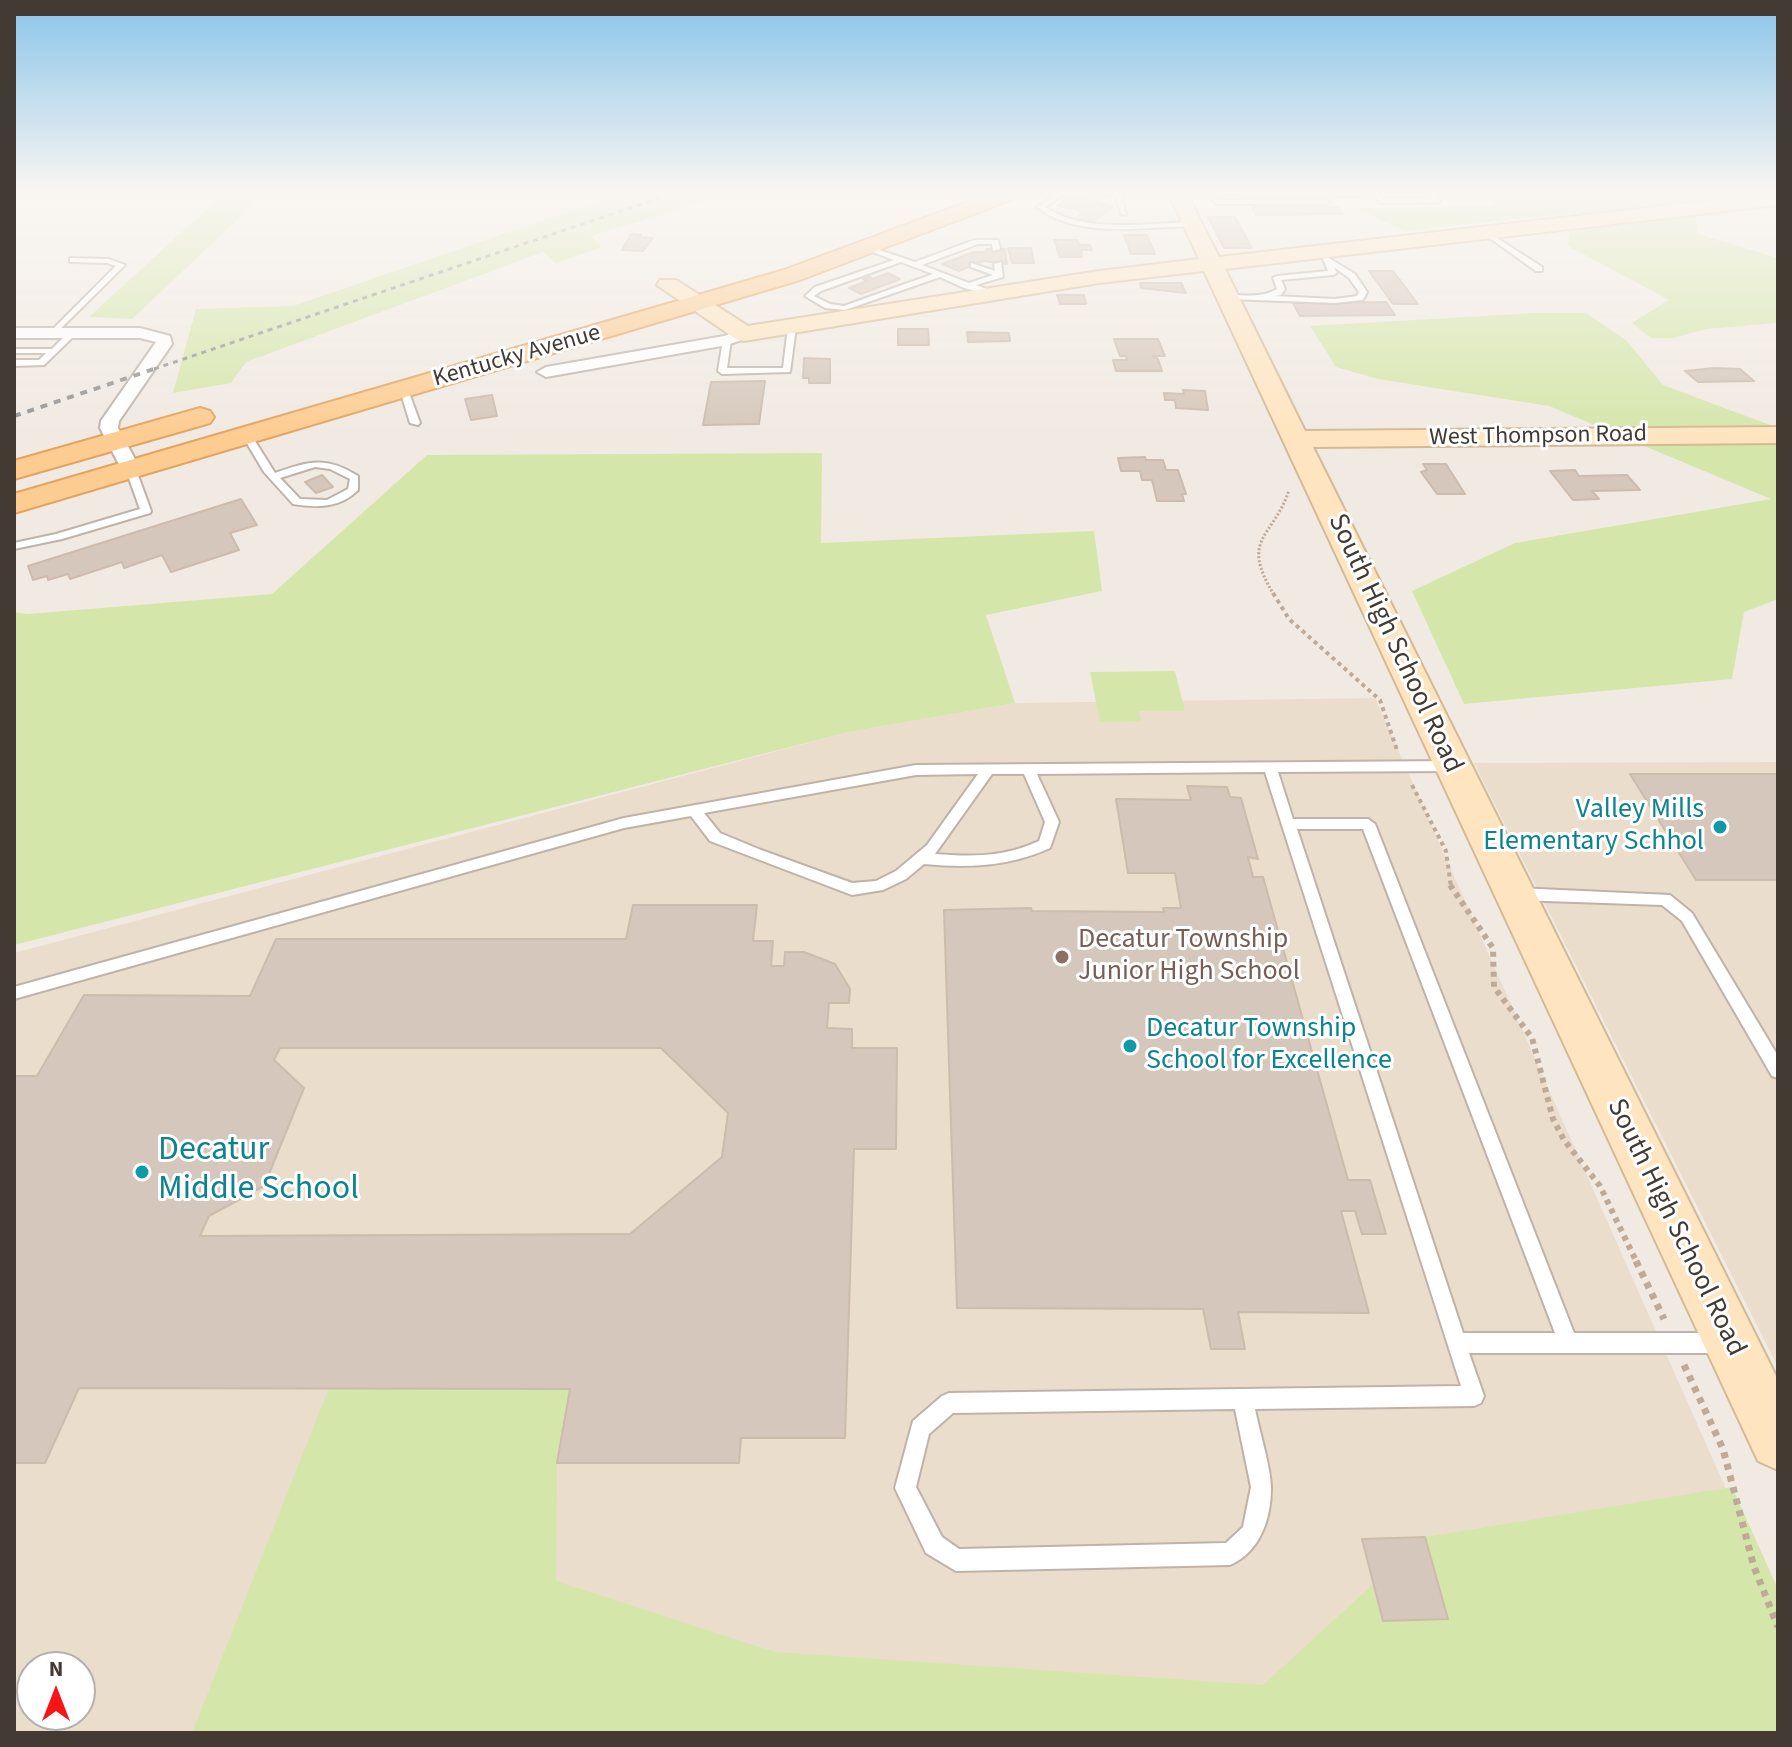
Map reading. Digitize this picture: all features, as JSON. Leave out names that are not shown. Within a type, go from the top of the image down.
[{"type":"main road","name":"Kentucky Avenue","points":[[14,504],[796,274]]},
{"type":"main road","points":[[668,285],[736,337],[994,284],[1108,274]]},
{"type":"main road","name":"South High School Road","points":[[1217,274],[1776,1433]]},
{"type":"main road","points":[[642,293],[701,275]]},
{"type":"main road","points":[[14,470],[228,410]]},
{"type":"main road","name":"West Thompson Road","points":[[1298,439],[1778,435]]},
{"type":"street","points":[[14,333],[140,333],[160,336],[164,344],[111,418],[109,428],[131,470]]},
{"type":"street","points":[[546,372],[736,337]]},
{"type":"lane","points":[[54,333],[113,274]]},
{"type":"lane","points":[[862,274],[818,289],[809,296],[828,306],[850,312],[938,275]]},
{"type":"lane","points":[[935,274],[967,286],[994,284]]},
{"type":"lane","points":[[983,274],[994,284]]},
{"type":"lane","points":[[994,284],[996,274]]},
{"type":"lane","points":[[1260,298],[1278,293],[1281,289],[1277,278],[1327,274]]},
{"type":"lane","points":[[1228,297],[1335,301],[1360,298],[1363,292],[1348,274]]},
{"type":"lane","points":[[792,275],[818,289]]},
{"type":"lane","points":[[967,286],[994,284]]},
{"type":"lane","points":[[736,337],[722,371],[787,370],[792,327]]},
{"type":"lane","points":[[14,363],[41,363],[73,333]]},
{"type":"lane","points":[[14,351],[54,351]]},
{"type":"lane","points":[[404,390],[415,423]]},
{"type":"lane","points":[[247,435],[273,477],[297,502],[331,504],[353,490],[355,478],[336,465],[319,463],[273,477]]},
{"type":"lane","points":[[14,546],[58,537],[146,511],[131,470]]},
{"type":"lane","points":[[14,993],[624,823],[916,770],[1452,766]]},
{"type":"lane","points":[[1243,1399],[1261,1487],[1253,1533],[1230,1554],[956,1560],[934,1545],[905,1488],[920,1428],[949,1403],[1243,1399],[1474,1396],[1270,768]]},
{"type":"lane","points":[[920,858],[980,864],[1023,856],[1045,844],[1052,822],[1028,769]]},
{"type":"lane","points":[[694,810],[715,837],[852,889],[878,886],[901,875],[932,849],[988,770]]},
{"type":"lane","points":[[1289,824],[1368,824],[1568,1343]]},
{"type":"lane","points":[[1514,893],[1665,899],[1687,917],[1778,1071]]},
{"type":"lane","points":[[1457,1343],[1731,1343]]},
{"type":"path","points":[[1289,486],[1289,495],[1264,531],[1257,550],[1264,578],[1289,619],[1380,700],[1397,751]]},
{"type":"path","points":[[1409,779],[1446,851],[1450,885],[1485,932],[1493,948],[1494,987],[1532,1038],[1553,1119],[1564,1140],[1600,1186],[1655,1299]]},
{"type":"path","points":[[1694,1388],[1723,1449],[1754,1567],[1778,1627]]},
{"type":"shaded area","points":[[1375,698],[1778,1606],[1778,1733],[14,1733],[14,953],[849,732],[1015,703]]},
{"type":"shaded area","points":[[1778,762],[1778,1367],[1474,763]]},
{"type":"green space","points":[[136,274],[180,274],[132,319],[89,317]]},
{"type":"green space","points":[[388,274],[485,274],[246,362],[231,383],[173,393],[196,309],[293,306]]},
{"type":"green space","points":[[1619,274],[1778,274],[1778,323],[1706,329],[1673,338],[1651,338],[1632,323],[1669,300]]},
{"type":"green space","points":[[1586,313],[1626,340],[1663,385],[1778,428],[1778,599],[1744,612],[1732,679],[1464,704],[1412,591],[1515,543],[1771,499],[1549,406],[1378,379],[1336,367],[1310,326]]},
{"type":"green space","points":[[822,453],[821,543],[1094,531],[1102,591],[986,615],[1015,703],[849,732],[14,945],[14,612],[28,614],[272,594],[427,455]]},
{"type":"green space","points":[[1175,671],[1185,711],[1139,711],[1141,721],[1100,722],[1090,672]]},
{"type":"green space","points":[[329,1388],[570,1389],[557,1463],[556,1581],[775,1652],[1263,1685],[1425,1537],[1732,1487],[1778,1589],[1778,1733],[192,1733]]},
{"type":"building","points":[[889,274],[900,279],[861,294],[849,288],[867,281],[863,279]]},
{"type":"building","points":[[1371,274],[1395,274],[1418,304],[1393,304]]},
{"type":"building","points":[[1140,283],[1181,283],[1186,293],[1141,288]]},
{"type":"building","points":[[1057,295],[1084,295],[1086,304],[1060,304]]},
{"type":"building","points":[[1386,302],[1395,315],[1300,316],[1293,303]]},
{"type":"building","points":[[898,329],[928,329],[929,345],[898,345]]},
{"type":"building","points":[[967,332],[1009,333],[1010,341],[968,342]]},
{"type":"building","points":[[1114,339],[1158,339],[1165,356],[1153,356],[1158,359],[1162,371],[1116,371],[1113,360],[1127,360],[1126,356],[1120,356]]},
{"type":"building","points":[[804,358],[830,359],[830,383],[809,383],[809,378],[803,378]]},
{"type":"building","points":[[1740,369],[1754,381],[1698,382],[1685,371]]},
{"type":"building","points":[[765,381],[759,424],[703,425],[711,382]]},
{"type":"building","points":[[1183,390],[1205,391],[1208,410],[1176,408],[1175,400],[1165,400],[1164,393],[1184,394]]},
{"type":"building","points":[[492,395],[497,416],[471,420],[465,399]]},
{"type":"building","points":[[1145,457],[1146,460],[1163,460],[1166,470],[1178,470],[1186,494],[1182,494],[1184,501],[1157,501],[1152,480],[1142,480],[1140,471],[1121,471],[1118,458]]},
{"type":"building","points":[[1423,464],[1446,464],[1465,494],[1437,494],[1421,472],[1427,470]]},
{"type":"building","points":[[1575,470],[1579,476],[1627,475],[1640,490],[1592,491],[1599,499],[1573,500],[1550,471]]},
{"type":"building","points":[[322,475],[333,487],[316,493],[305,482]]},
{"type":"building","points":[[241,499],[257,525],[230,533],[239,550],[171,572],[162,555],[124,568],[122,562],[70,579],[68,574],[48,580],[47,576],[33,580],[28,566]]},
{"type":"building","name":"Valley Mills Elementary Schhol","points":[[1630,774],[1778,774],[1778,880],[1696,880]]},
{"type":"building","name":"Decatur Township School for Excellence","points":[[1187,786],[1227,787],[1230,797],[1241,798],[1258,859],[1248,857],[1253,877],[1263,877],[1348,1180],[1370,1180],[1386,1234],[1362,1234],[1355,1211],[1341,1211],[1369,1313],[1238,1312],[1245,1349],[1211,1349],[1203,1309],[957,1308],[944,910],[1031,908],[1032,911],[1164,912],[1163,908],[1181,908],[1175,873],[1128,873],[1116,799],[1191,800]]},
{"type":"building","name":"Decatur Middle School","points":[[633,905],[757,905],[753,941],[773,941],[771,966],[784,966],[785,952],[804,952],[835,964],[850,989],[849,1003],[829,1003],[827,1028],[852,1029],[852,1048],[897,1048],[896,1149],[854,1149],[845,1438],[741,1438],[739,1463],[557,1463],[570,1389],[79,1388],[45,1463],[14,1463],[14,1076],[37,1076],[84,995],[250,996],[276,939],[626,939]],"holes":[[[280,1048],[661,1048],[728,1113],[722,1157],[630,1234],[200,1236],[209,1216],[264,1186],[304,1088],[274,1060]]]},
{"type":"building","points":[[1425,1537],[1448,1619],[1383,1621],[1362,1539]]},
{"type":"railway","points":[[154,369],[436,274]]},
{"type":"railway","points":[[14,416],[160,367]]},
{"type":"place","name":"Valley Mills Elementary Schhol","points":[[1720,827]]},
{"type":"place","name":"Decatur Township Junior High School","points":[[1062,957]]},
{"type":"place","name":"Decatur Township School for Excellence","points":[[1130,1046]]},
{"type":"place","name":"Decatur Middle School","points":[[142,1172]]}]
